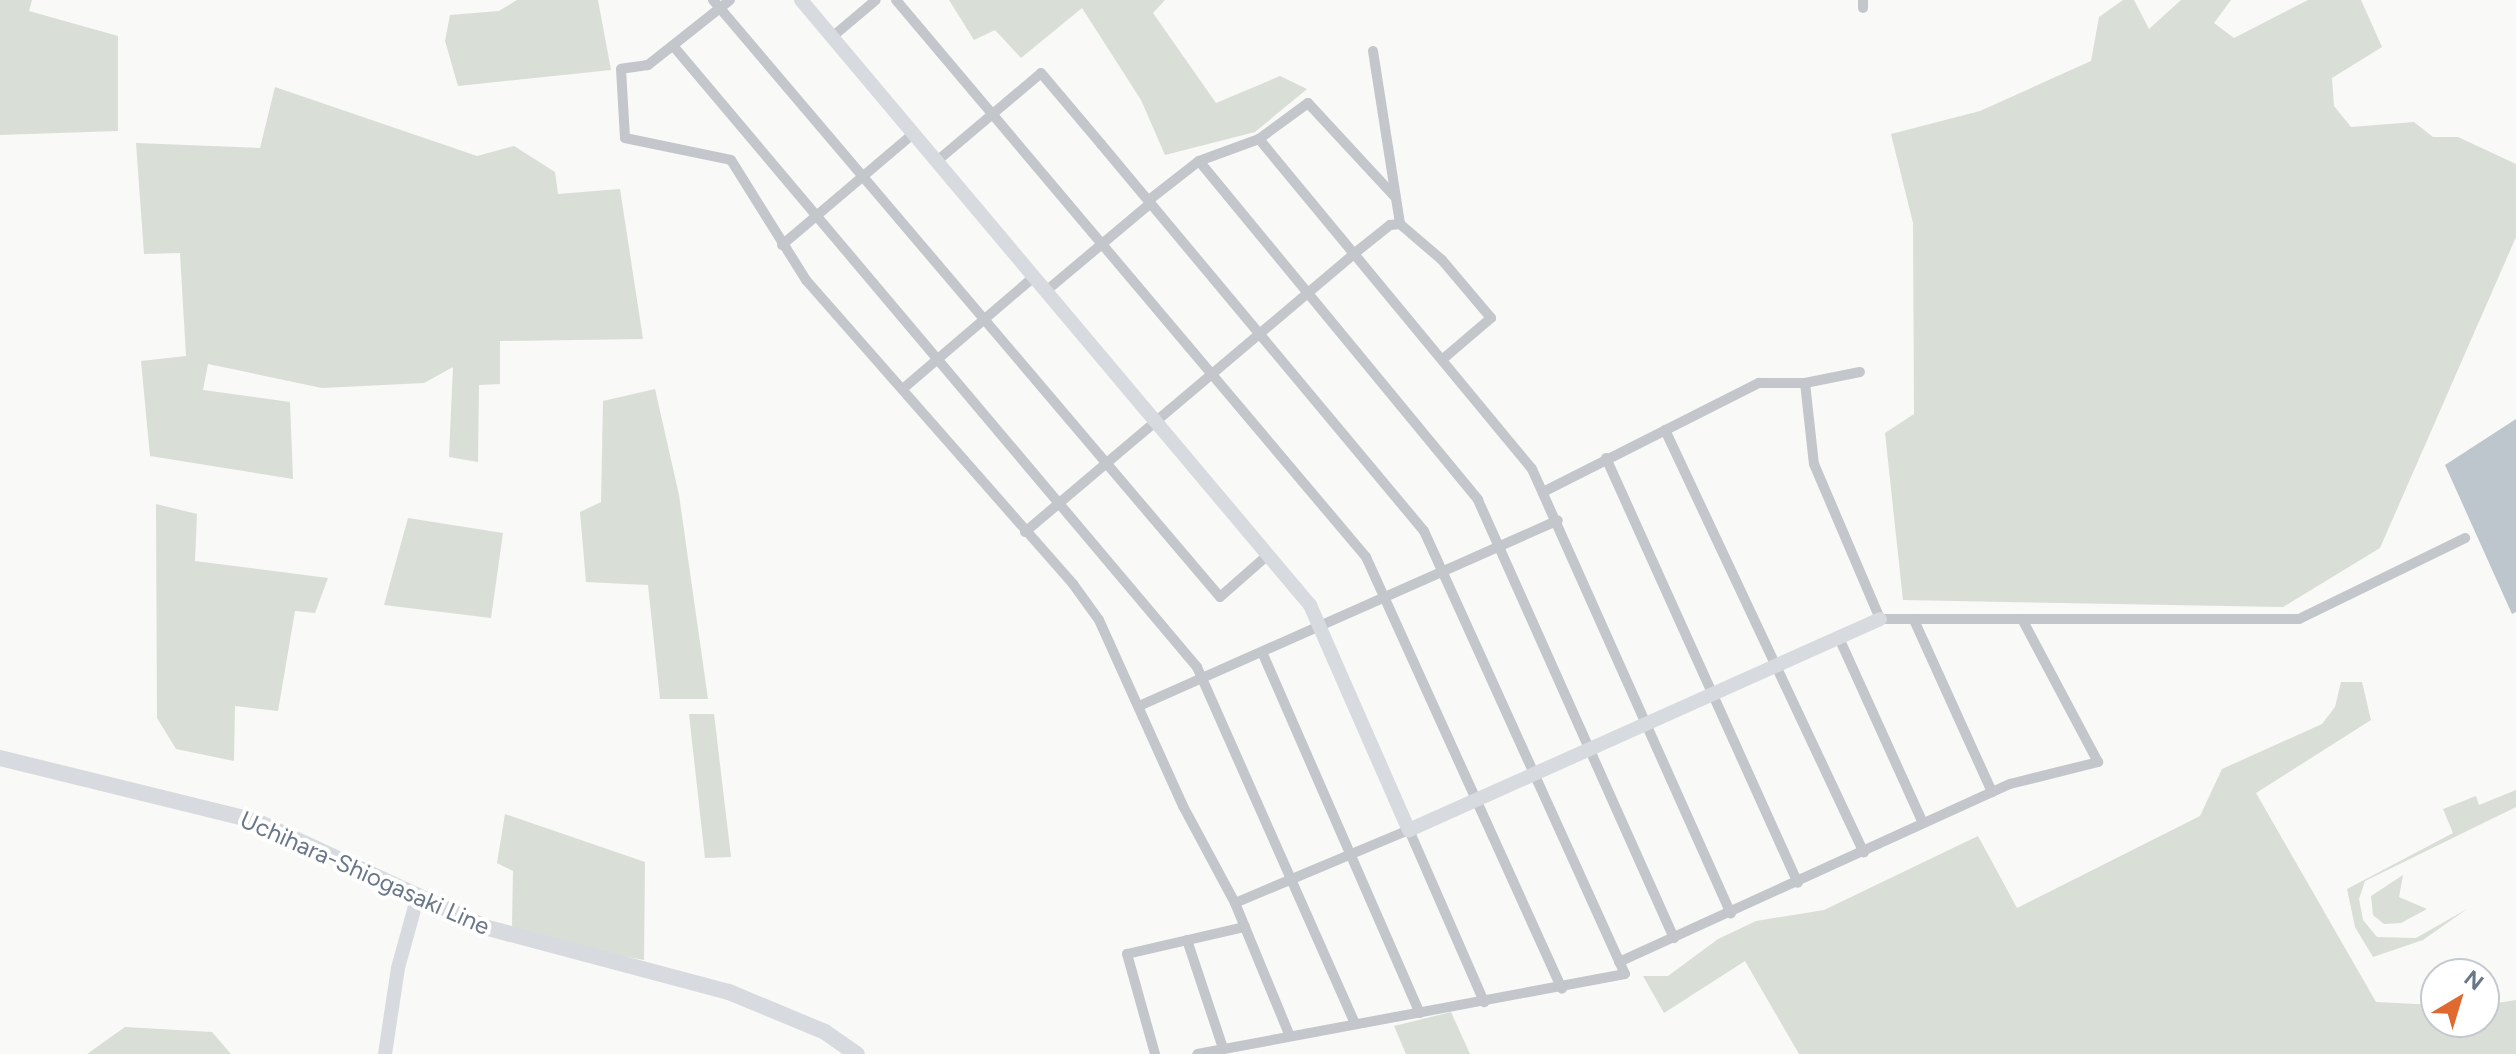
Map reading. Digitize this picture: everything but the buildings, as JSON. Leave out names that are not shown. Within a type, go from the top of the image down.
[{"type":"main road","name":"Uchihara-Shiogasaki Line","points":[[0,758],[256,821],[417,899],[540,945],[729,992],[811,1025],[857,1054]]},
{"type":"street","points":[[730,0],[717,4],[675,48],[648,65],[621,69],[625,138],[731,160],[782,245],[863,345],[905,387],[1099,620],[1183,806],[1235,903],[1289,1034]]},
{"type":"street","points":[[801,0],[1269,554],[1321,626],[1484,1002]]},
{"type":"street","points":[[832,37],[876,0]]},
{"type":"street","points":[[896,0],[1356,543],[1388,596],[1475,800],[1562,989]]},
{"type":"street","points":[[717,4],[1220,597],[1269,554]]},
{"type":"street","points":[[675,48],[1202,678],[1355,1023]]},
{"type":"street","points":[[1373,51],[1400,224],[1442,260],[1491,318],[1444,358]]},
{"type":"street","points":[[937,161],[1041,73],[1402,500],[1444,570],[1625,974],[1562,989],[1289,1034],[1197,1054]]},
{"type":"street","points":[[1046,291],[1199,161],[1259,139],[1308,103],[1395,197]]},
{"type":"street","points":[[782,245],[913,134]]},
{"type":"street","points":[[1259,139],[1506,432],[1545,491],[1731,914]]},
{"type":"street","points":[[1199,161],[1450,461],[1502,545],[1674,938]]},
{"type":"street","points":[[1025,532],[1355,253],[1390,225],[1400,224]]},
{"type":"street","points":[[905,387],[1034,277]]},
{"type":"street","points":[[1545,491],[1759,383],[1805,383],[1860,372]]},
{"type":"street","points":[[1805,383],[1814,464],[1880,619]]},
{"type":"street","points":[[1665,430],[1779,666],[1864,852]]},
{"type":"street","points":[[1606,458],[1710,696],[1798,883]]},
{"type":"street","points":[[1139,706],[1558,520]]},
{"type":"street","points":[[1235,903],[1409,830],[1880,619],[2299,619],[2465,538]]},
{"type":"street","points":[[1619,962],[1731,914],[1992,792],[2098,762],[2022,619]]},
{"type":"street","points":[[1914,620],[1992,792]]},
{"type":"street","points":[[1839,638],[1923,823]]},
{"type":"street","points":[[1262,652],[1420,1013]]},
{"type":"street","points":[[385,1054],[398,968],[417,899]]},
{"type":"street","points":[[1155,1054],[1127,954],[1245,927]]},
{"type":"street","points":[[1187,940],[1223,1048]]},
{"type":"shaded area","points":[[0,0],[32,0],[29,11],[118,36],[118,131],[0,135]]},
{"type":"shaded area","points":[[517,0],[598,0],[611,70],[458,86],[445,41],[450,15],[499,11]]},
{"type":"shaded area","points":[[949,0],[1165,0],[1153,13],[1216,103],[1280,76],[1307,89],[1255,132],[1165,155],[1141,100],[1082,8],[1021,58],[995,30],[974,40]]},
{"type":"shaded area","points":[[2123,0],[2134,0],[2149,29],[2181,0],[2231,0],[2214,23],[2234,38],[2308,0],[2361,0],[2382,47],[2332,78],[2334,106],[2351,127],[2414,122],[2433,137],[2458,137],[2516,164],[2516,237],[2380,548],[2283,607],[1903,600],[1885,433],[1914,414],[1913,223],[1891,134],[1980,111],[2091,61],[2099,17]]},
{"type":"shaded area","points":[[275,87],[477,156],[514,146],[555,172],[558,194],[620,189],[643,339],[500,341],[500,384],[479,385],[478,462],[449,457],[453,367],[424,383],[322,388],[208,364],[203,390],[290,402],[293,479],[150,456],[141,361],[186,356],[180,253],[144,254],[136,143],[260,148]]},
{"type":"shaded area","points":[[655,389],[679,495],[708,699],[660,699],[648,585],[586,582],[580,512],[601,502],[603,401]]},
{"type":"shaded area","points":[[2516,419],[2516,612],[2512,614],[2445,465]]},
{"type":"shaded area","points":[[156,504],[197,514],[195,561],[328,578],[315,613],[295,611],[278,711],[235,706],[234,761],[176,749],[157,718]]},
{"type":"shaded area","points":[[408,518],[503,533],[491,618],[384,605]]},
{"type":"shaded area","points":[[2341,682],[2362,682],[2371,720],[2256,793],[2376,1002],[2420,1004],[2420,1038],[2500,1038],[2500,1002],[2516,1000],[2516,1054],[1799,1054],[1745,961],[1664,1013],[1643,976],[1668,976],[1718,939],[1756,921],[1824,910],[1978,836],[2017,908],[2200,816],[2222,769],[2322,724],[2335,707]]},
{"type":"shaded area","points":[[689,714],[714,714],[731,857],[705,858]]},
{"type":"shaded area","points":[[2516,790],[2516,807],[2365,881],[2359,899],[2363,920],[2377,937],[2416,938],[2467,909],[2423,940],[2373,957],[2355,927],[2347,889],[2453,833],[2443,809],[2476,796],[2479,805]]},
{"type":"shaded area","points":[[505,814],[645,862],[644,960],[542,941],[512,926],[513,871],[497,863]]},
{"type":"shaded area","points":[[2403,875],[2399,897],[2427,909],[2401,923],[2384,924],[2373,915],[2371,896]]},
{"type":"shaded area","points":[[1451,1012],[1470,1054],[1406,1054],[1394,1026]]},
{"type":"shaded area","points":[[125,1027],[212,1032],[231,1054],[87,1054]]}]
